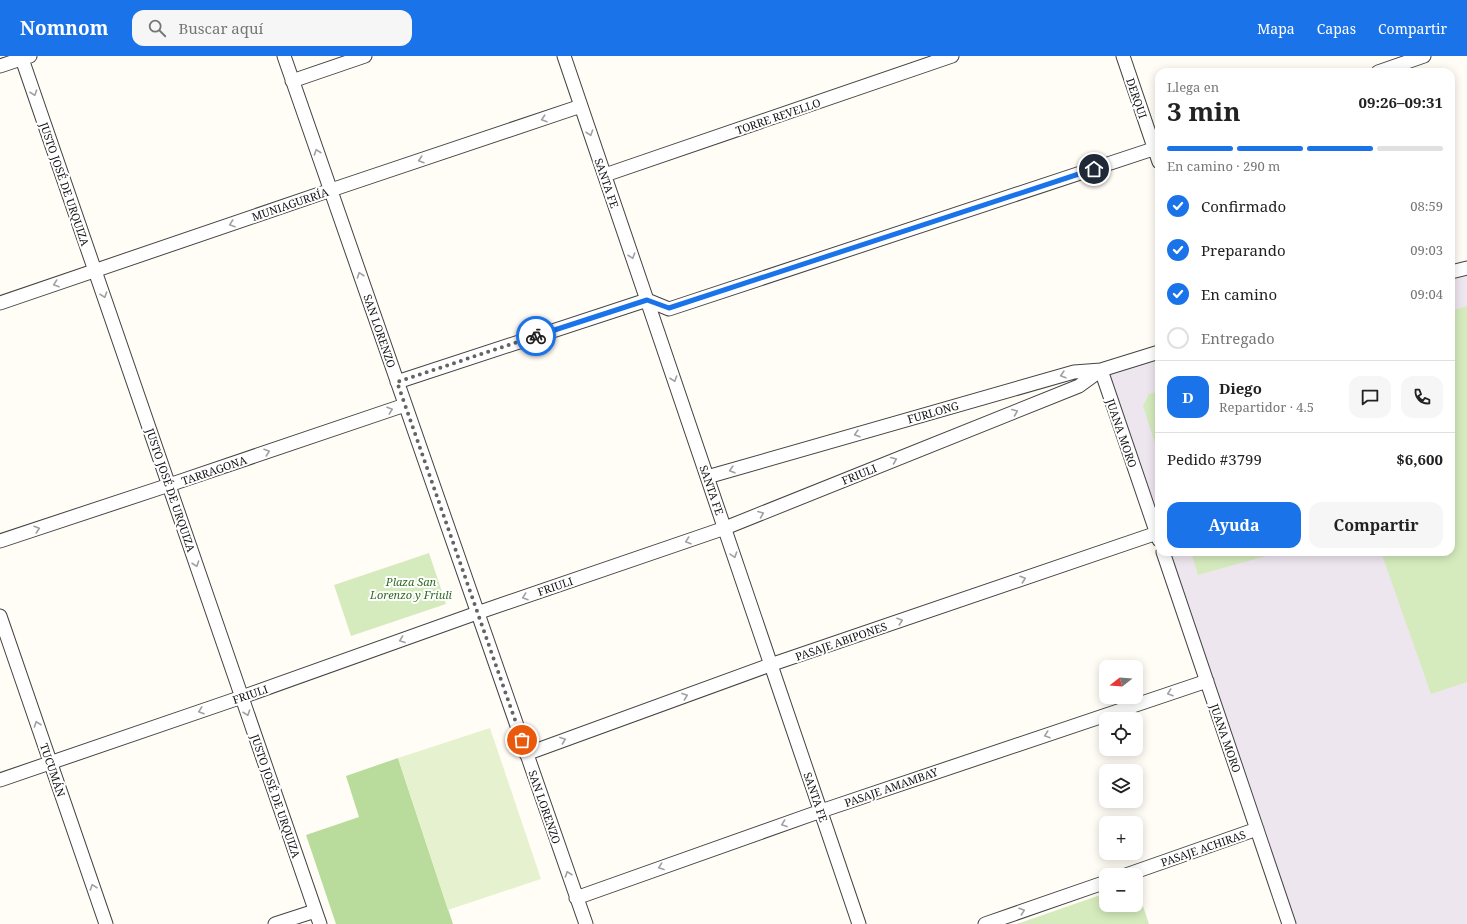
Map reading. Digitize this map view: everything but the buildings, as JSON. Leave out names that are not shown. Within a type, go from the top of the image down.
[{"type":"street","name":"SAN LORENZO","points":[[284,56],[586,924]]},
{"type":"street","points":[[292,81],[366,56]]},
{"type":"street","name":"SANTA FE","points":[[564,56],[770,666],[859,924]]},
{"type":"street","name":"TORRE REVELLO","points":[[605,175],[952,56]]},
{"type":"street","name":"DERQUI","points":[[1122,56],[1155,143]]},
{"type":"street","points":[[1390,68],[1424,56]]},
{"type":"street","points":[[0,66],[24,57]]},
{"type":"street","name":"JUSTO JOSÉ DE URQUIZA","points":[[24,57],[95,271],[320,924]]},
{"type":"street","name":"MUNIAGURRÍA","points":[[0,303],[581,106]]},
{"type":"street","points":[[397,382],[647,300],[669,308],[1155,149]]},
{"type":"street","points":[[1455,271],[1467,268]]},
{"type":"street","name":"FURLONG","points":[[707,477],[1074,372],[1101,370],[1155,353]]},
{"type":"street","name":"FRIULI","points":[[0,780],[724,528],[1079,386],[1101,370]]},
{"type":"street","name":"JUANA MORO","points":[[1101,370],[1155,528]]},
{"type":"street","name":"TARRAGONA","points":[[0,541],[169,486],[405,405]]},
{"type":"street","name":"PASAJE ABIPONES","points":[[526,754],[770,666],[1155,538]]},
{"type":"street","name":"JUANA MORO","points":[[1164,556],[1289,924]]},
{"type":"street","name":"TUCUMÁN","points":[[0,616],[106,924]]},
{"type":"street","name":"PASAJE AMAMBAY","points":[[576,898],[820,811],[1207,681]]},
{"type":"street","name":"PASAJE ACHIRAS","points":[[1143,869],[1257,829]]},
{"type":"street","points":[[985,924],[1099,884]]},
{"type":"street","points":[[275,924],[315,911]]},
{"type":"shaded area","points":[[1467,268],[1467,924],[1289,924],[1164,556],[1455,556],[1455,271]]},
{"type":"shaded area","points":[[1155,353],[1155,528],[1101,370]]},
{"type":"green space","points":[[1467,306],[1467,682],[1431,694],[1382,556],[1455,556],[1455,310]]},
{"type":"green space","points":[[1155,392],[1155,444],[1143,406],[1149,394]]},
{"type":"green space","name":"Plaza San Lorenzo y Friuli","points":[[429,553],[446,604],[351,636],[334,585]]},
{"type":"green space","points":[[1192,556],[1266,556],[1198,575]]},
{"type":"green space","points":[[490,728],[541,879],[448,910],[398,758]]},
{"type":"green space","points":[[398,758],[453,924],[336,924],[306,835],[359,817],[346,776]]},
{"type":"green space","points":[[1099,895],[1099,912],[1143,912],[1143,906],[1149,924],[1017,924]]},
{"type":"way so far","points":[[522,740],[397,382],[536,336]]},
{"type":"route","points":[[536,336],[647,300],[669,308],[1094,169]]}]
